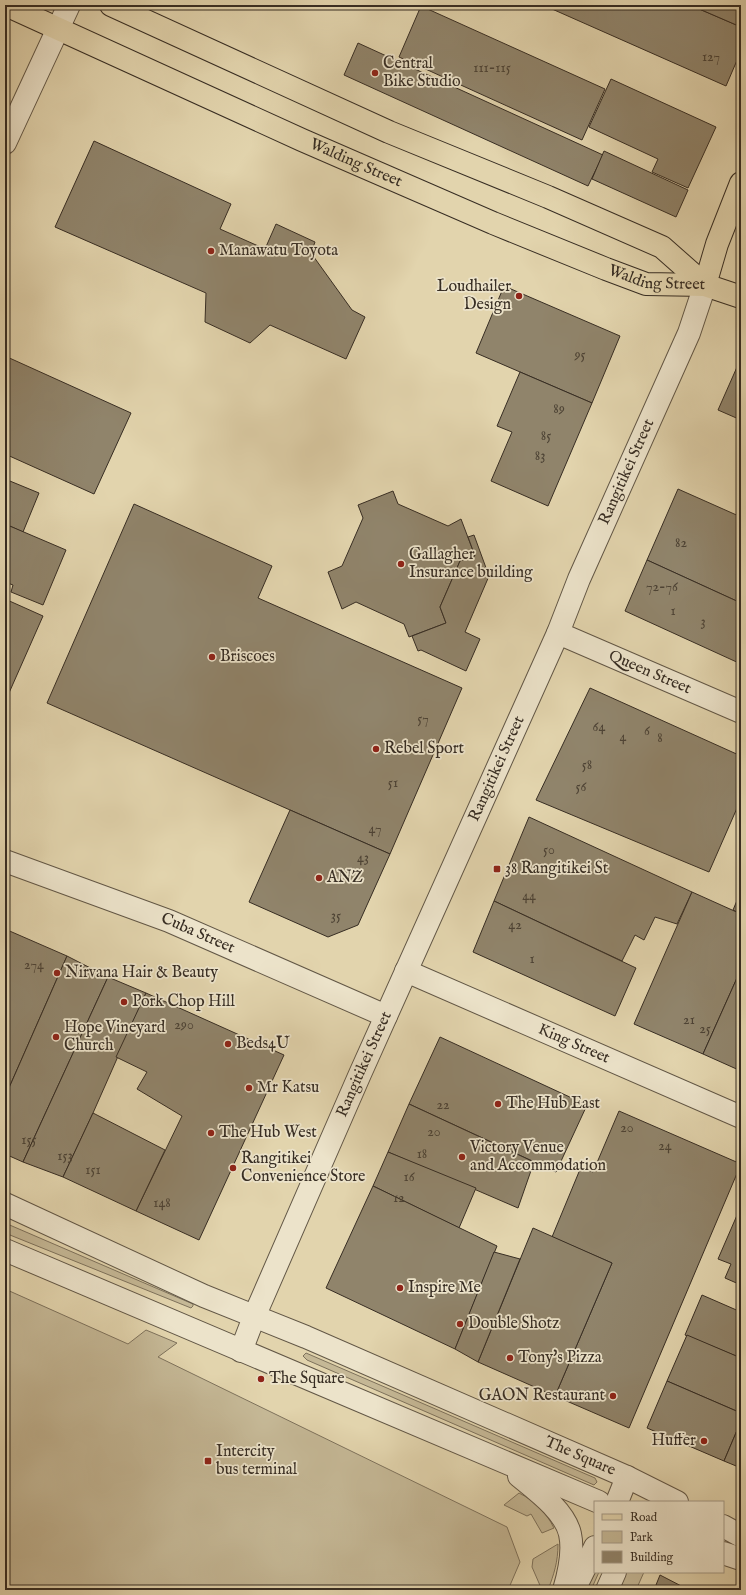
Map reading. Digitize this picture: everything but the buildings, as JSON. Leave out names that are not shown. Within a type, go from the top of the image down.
[{"type":"main road","name":"Walding Street","points":[[6,5],[302,140],[493,223],[606,269],[646,284],[705,285]]},
{"type":"main road","name":"Walding Street","points":[[111,5],[389,132],[548,198],[662,248],[705,285]]},
{"type":"main road","name":"Rangitikei Street","points":[[705,285],[717,244],[741,183]]},
{"type":"main road","points":[[705,285],[741,297]]},
{"type":"street","points":[[5,143],[69,5]]},
{"type":"street","name":"Rangitikei Street","points":[[241,1351],[254,1317],[386,1016],[558,633],[586,565],[689,333],[705,285]]},
{"type":"street","name":"Queen Street","points":[[558,633],[741,712]]},
{"type":"street","name":"Cuba Street","points":[[5,861],[170,921],[386,1016]]},
{"type":"street","name":"King Street","points":[[406,971],[741,1117]]},
{"type":"street","name":"The Square","points":[[5,1204],[254,1317],[306,1337],[627,1477],[649,1496],[672,1501]]},
{"type":"street","name":"The Square","points":[[5,1250],[597,1501]]},
{"type":"street","name":"The Square","points":[[505,1463],[548,1501],[560,1516],[570,1534],[570,1565],[564,1590]]},
{"type":"street","name":"The Square","points":[[617,1501],[627,1477]]},
{"type":"street","points":[[724,1527],[741,1536]]},
{"type":"street","points":[[574,1590],[594,1549]]},
{"type":"street","points":[[724,1552],[741,1558]]},
{"type":"street","points":[[607,1590],[615,1573]]},
{"type":"green space","points":[[5,1223],[193,1304],[193,1306],[191,1308],[5,1233]]},
{"type":"green space","points":[[5,1289],[128,1344],[146,1330],[177,1343],[158,1357],[507,1527],[520,1562],[508,1590],[5,1590]]},
{"type":"green space","points":[[306,1353],[595,1478],[597,1482],[594,1485],[307,1360],[303,1356]]},
{"type":"green space","points":[[519,1493],[540,1508],[554,1528],[542,1533],[531,1514],[527,1516],[504,1505]]},
{"type":"green space","points":[[558,1544],[552,1579],[548,1590],[542,1590],[532,1567],[533,1559]]},
{"type":"green space","points":[[594,1573],[599,1573],[591,1590],[586,1590]]},
{"type":"green space","points":[[626,1573],[644,1573],[636,1590],[621,1590],[618,1585]]},
{"type":"place","name":"Central Bike Studio","points":[[375,73]]},
{"type":"place","name":"Manawatu Toyota","points":[[211,251]]},
{"type":"place","name":"Loudhailer Design","points":[[519,296]]},
{"type":"place","name":"Gallagher Insurance building","points":[[401,564]]},
{"type":"place","name":"Briscoes","points":[[212,657]]},
{"type":"place","name":"Rebel Sport","points":[[376,749]]},
{"type":"place","name":"38 Rangitikei St","points":[[497,869]]},
{"type":"place","name":"ANZ","points":[[319,878]]},
{"type":"place","name":"Nirvana Hair & Beauty","points":[[57,973]]},
{"type":"place","name":"Pork Chop Hill","points":[[124,1002]]},
{"type":"place","name":"Hope Vineyard Church","points":[[56,1037]]},
{"type":"place","name":"Beds4U","points":[[228,1044]]},
{"type":"place","name":"Mr Katsu","points":[[249,1088]]},
{"type":"place","name":"The Hub East","points":[[498,1104]]},
{"type":"place","name":"The Hub West","points":[[211,1133]]},
{"type":"place","name":"Victory Venue and Accommodation","points":[[462,1157]]},
{"type":"place","name":"Rangitikei Convenience Store","points":[[233,1168]]},
{"type":"place","name":"Inspire Me","points":[[400,1288]]},
{"type":"place","name":"Double Shotz","points":[[460,1324]]},
{"type":"place","name":"Tony's Pizza","points":[[510,1358]]},
{"type":"place","name":"The Square","points":[[261,1379]]},
{"type":"place","name":"GAON Restaurant","points":[[613,1396]]},
{"type":"place","name":"Huffer","points":[[704,1441]]},
{"type":"place","name":"Intercity bus terminal","points":[[208,1461]]}]
